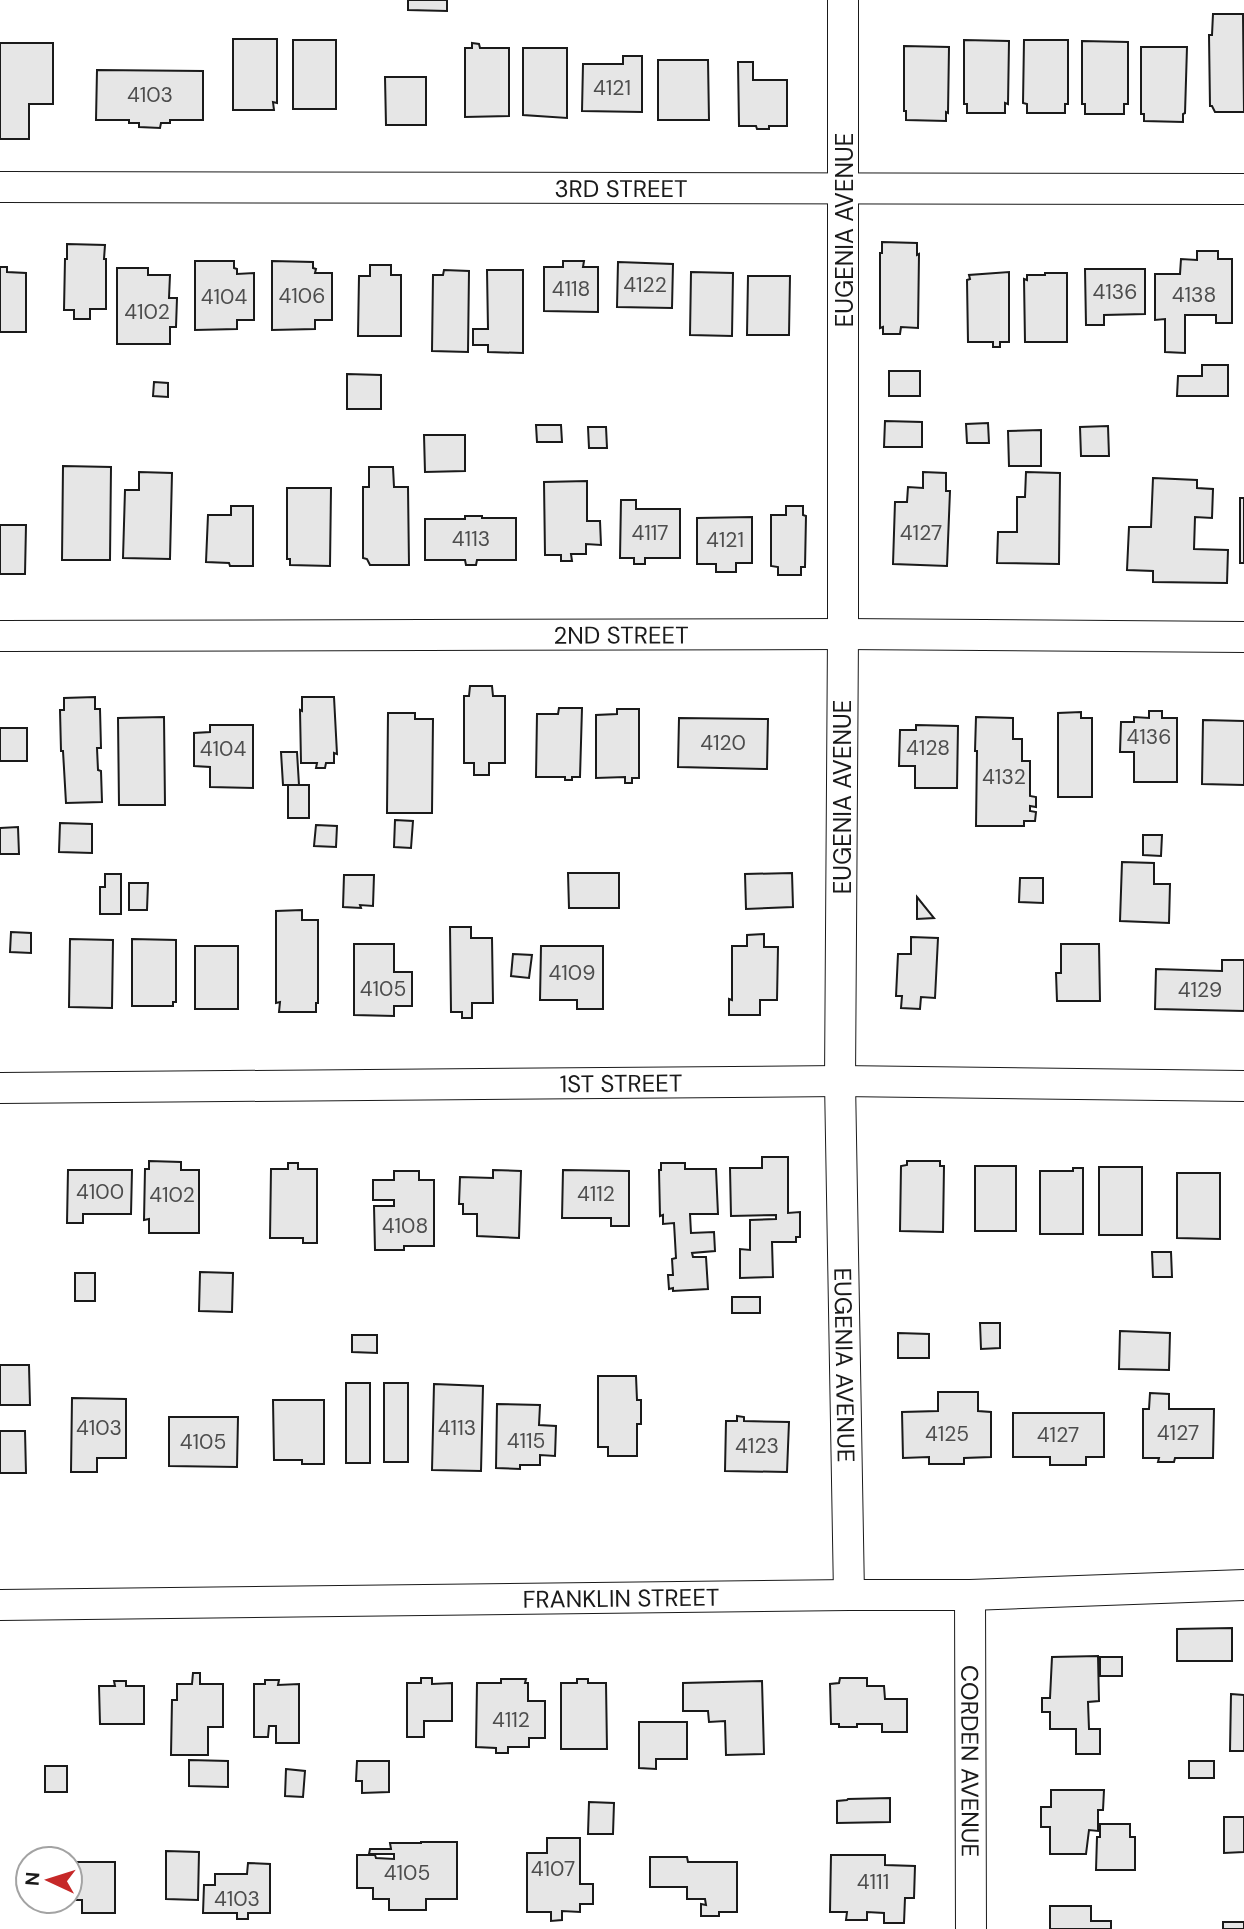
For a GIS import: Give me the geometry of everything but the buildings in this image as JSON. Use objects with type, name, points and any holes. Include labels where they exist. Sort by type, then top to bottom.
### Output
[{"type":"street","name":"EUGENIA AVENUE","points":[[843,0],[843,634],[839,1081],[849,1595]]},
{"type":"street","name":"3RD STREET","points":[[0,187],[1244,189]]},
{"type":"street","name":"2ND STREET","points":[[0,636],[843,634],[1244,637]]},
{"type":"street","name":"1ST STREET","points":[[0,1088],[839,1081],[1244,1086]]},
{"type":"street","name":"FRANKLIN STREET","points":[[0,1605],[970,1595],[1244,1585]]},
{"type":"street","name":"CORDEN AVENUE","points":[[970,1595],[971,1929]]}]
